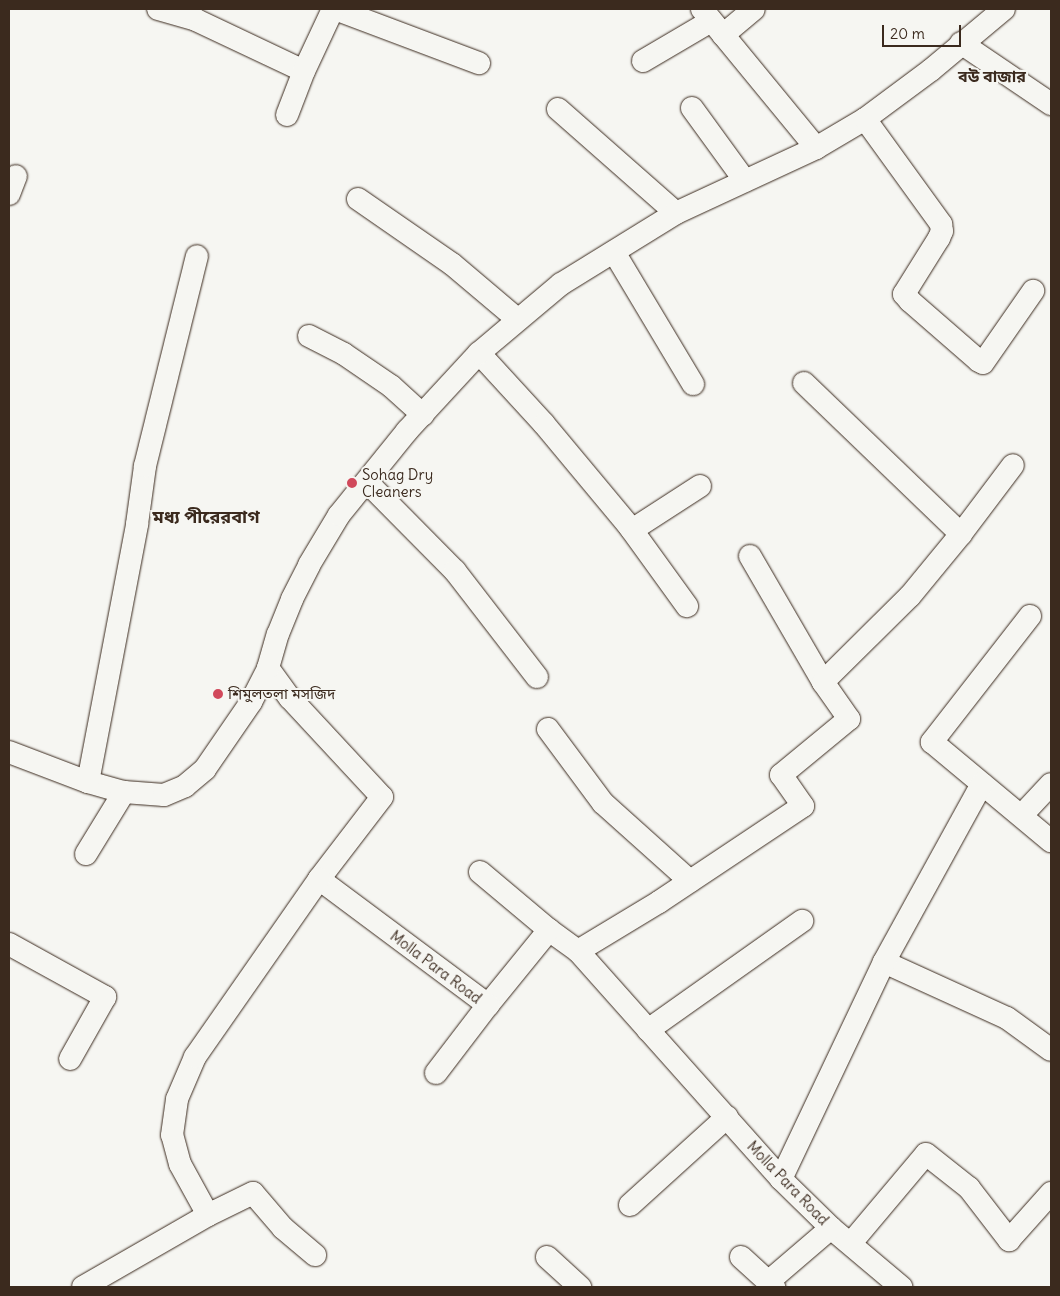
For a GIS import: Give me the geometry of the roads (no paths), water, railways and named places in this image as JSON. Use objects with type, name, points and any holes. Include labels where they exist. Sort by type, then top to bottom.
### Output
[{"type":"street","points":[[158,9],[196,20],[304,71]]},
{"type":"street","points":[[287,116],[304,71],[334,9],[479,63]]},
{"type":"street","points":[[643,61],[712,22],[754,9]]},
{"type":"street","points":[[9,752],[88,782],[124,792],[164,796],[185,786],[220,748],[251,702],[268,668],[278,634],[309,565],[339,515],[407,431],[480,353],[517,319],[560,284],[676,214],[816,148],[864,119],[931,70],[1004,9]]},
{"type":"street","points":[[712,22],[816,148]]},
{"type":"street","points":[[961,43],[1051,104]]},
{"type":"street","points":[[692,108],[745,181]]},
{"type":"street","points":[[558,109],[676,214]]},
{"type":"street","points":[[864,119],[941,224],[942,231],[939,238],[904,294],[910,301],[979,361],[984,363],[1033,291]]},
{"type":"street","points":[[358,199],[452,264],[517,319]]},
{"type":"street","points":[[614,252],[693,384]]},
{"type":"street","points":[[88,782],[136,524],[144,466],[198,256]]},
{"type":"street","points":[[309,336],[344,354],[391,386],[423,415]]},
{"type":"street","points":[[480,353],[544,424],[632,530],[687,606]]},
{"type":"street","points":[[804,383],[962,534]]},
{"type":"street","points":[[823,682],[910,596],[962,534],[1013,465]]},
{"type":"street","points":[[367,482],[455,571],[537,677]]},
{"type":"street","points":[[632,530],[700,486]]},
{"type":"street","points":[[578,951],[690,882],[803,806],[781,775],[850,719],[823,682],[750,556]]},
{"type":"street","points":[[1030,616],[932,742],[1051,841]]},
{"type":"street","points":[[208,1215],[180,1164],[172,1135],[178,1099],[195,1056],[318,878],[382,797],[290,698],[268,668]]},
{"type":"street","points":[[548,729],[603,803],[690,882]]},
{"type":"street","points":[[781,1179],[884,962],[982,784]]},
{"type":"street","points":[[1022,815],[1051,784]]},
{"type":"street","points":[[86,854],[124,792]]},
{"type":"street","points":[[480,872],[549,930]]},
{"type":"street","name":"Molla Para Road","points":[[318,878],[488,1005],[549,930],[578,951],[781,1179],[831,1228],[901,1287]]},
{"type":"street","points":[[648,1030],[802,921]]},
{"type":"street","points":[[9,944],[105,997],[70,1059]]},
{"type":"street","points":[[884,962],[1008,1018],[1051,1050]]},
{"type":"street","points":[[436,1073],[488,1005]]},
{"type":"street","points":[[630,1205],[726,1117]]},
{"type":"street","points":[[851,1243],[926,1154],[969,1188],[1009,1240],[1051,1193]]},
{"type":"street","points":[[83,1287],[208,1215],[253,1193],[283,1228],[315,1255]]},
{"type":"street","points":[[741,1257],[771,1284],[831,1228]]},
{"type":"street","points":[[547,1257],[580,1287]]},
{"type":"place","name":"Sohag Dry Cleaners","points":[[352,483]]},
{"type":"place","name":"শিমুলতলা মসজিদ","points":[[218,694]]},
{"type":"district","name":"বউ বাজার","points":[[992,76]]},
{"type":"district","name":"মধ্য পীরেরবাগ","points":[[206,517]]}]
